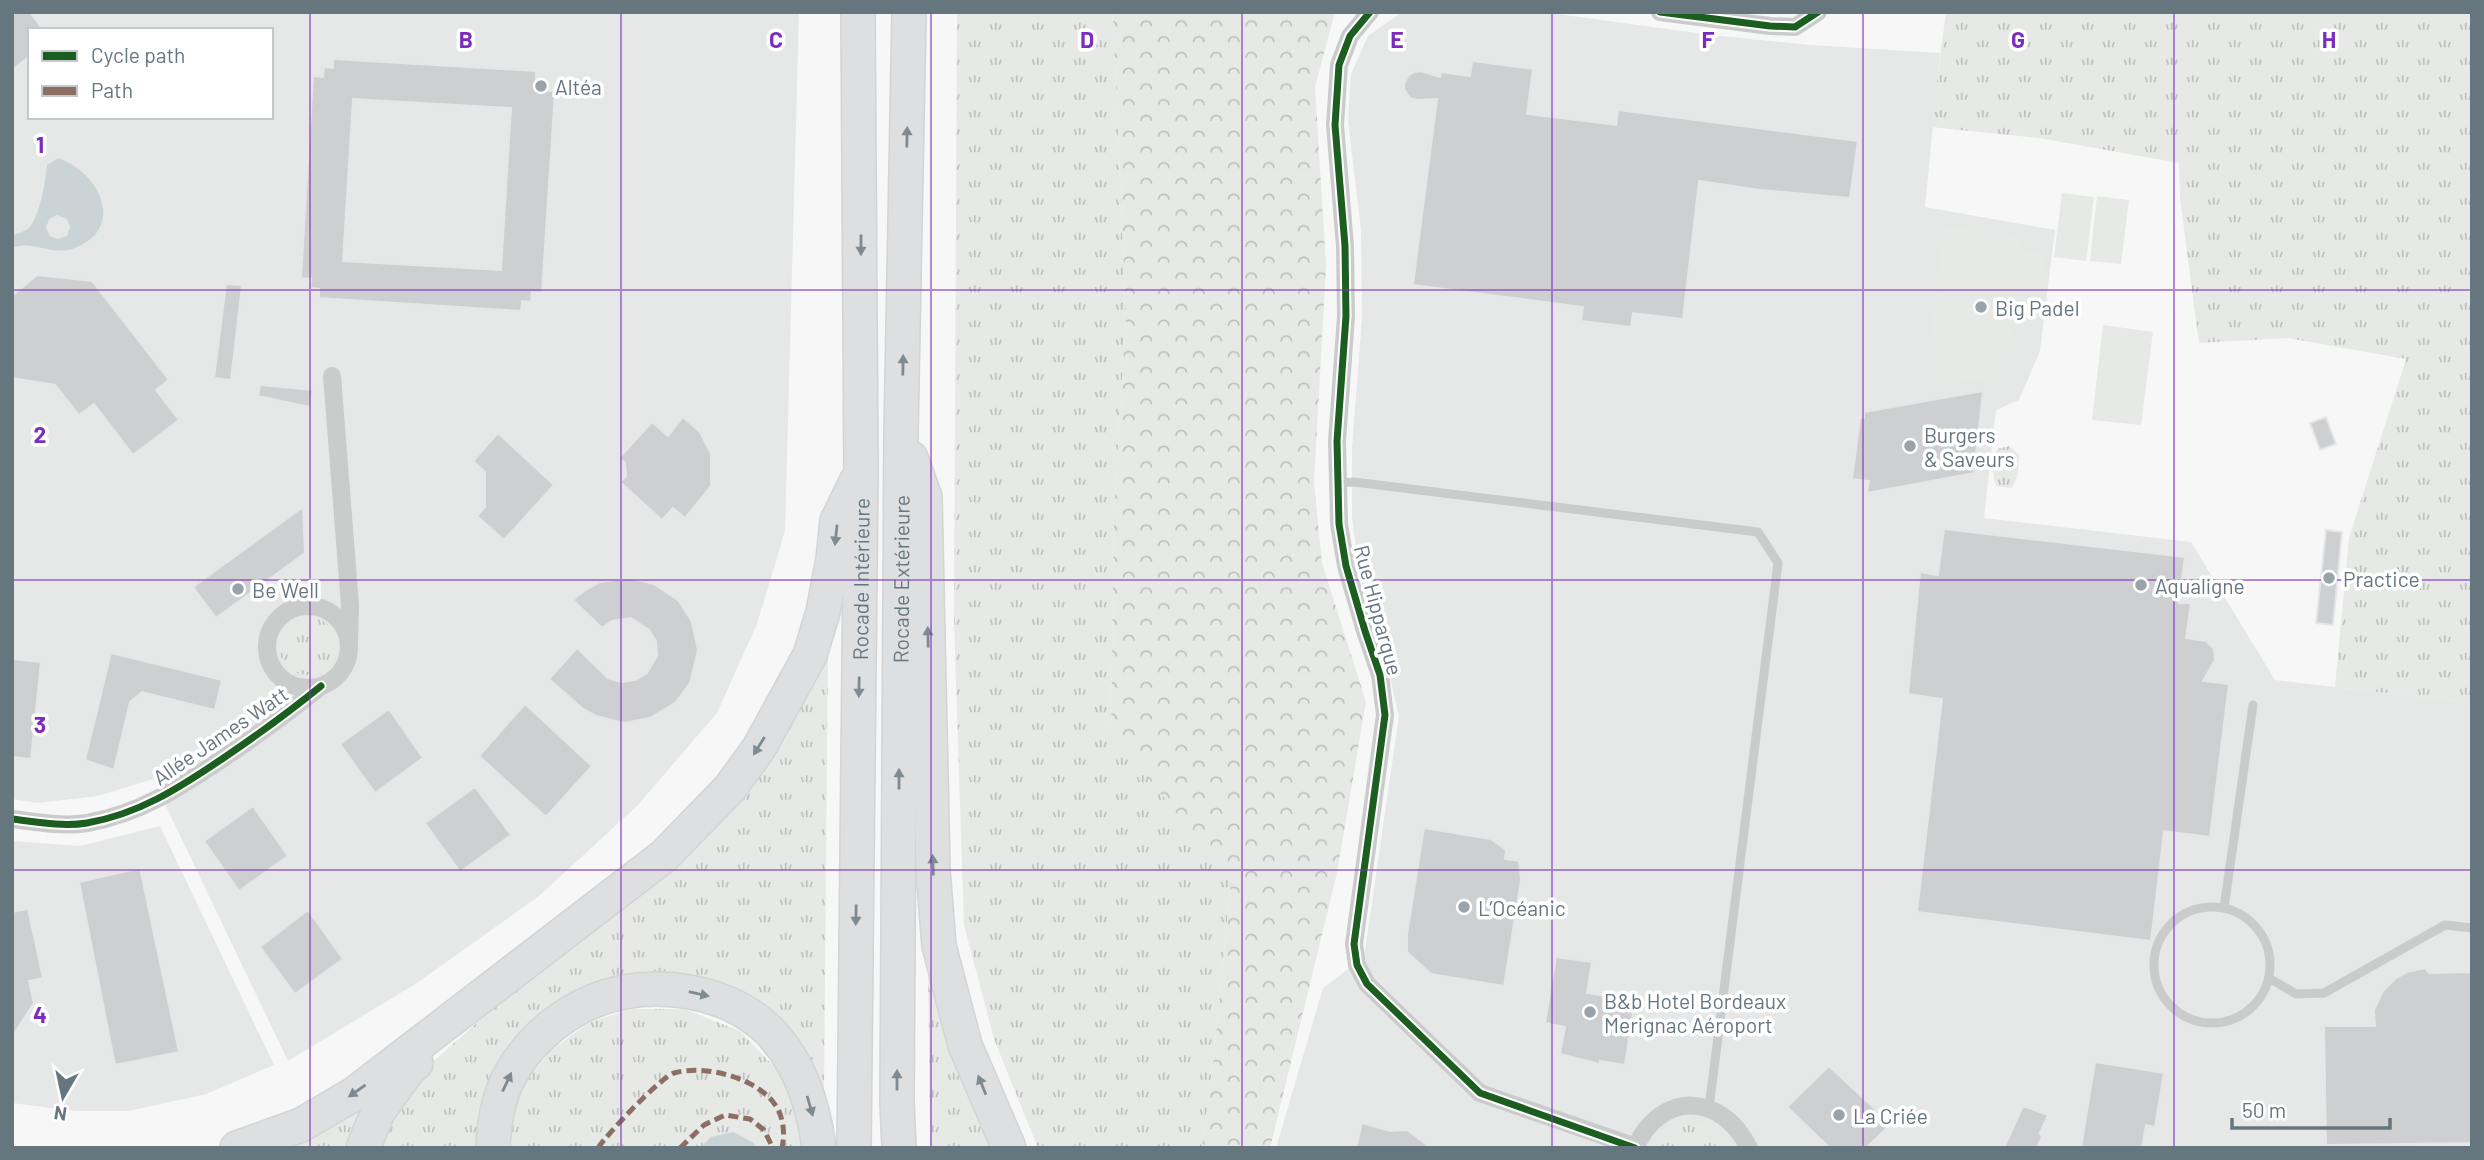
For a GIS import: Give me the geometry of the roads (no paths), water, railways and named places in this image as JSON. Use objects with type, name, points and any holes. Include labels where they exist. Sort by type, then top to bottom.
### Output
[{"type":"highway","name":"Rocade Intérieure","points":[[854,1148],[861,472],[858,12]]},
{"type":"highway","name":"Rocade Extérieure","points":[[899,1148],[897,1103],[901,433],[909,12]]},
{"type":"highway","points":[[901,433],[925,497],[933,870],[939,946],[965,1045],[1009,1148]]},
{"type":"highway","points":[[363,1148],[378,1112],[409,1069],[637,889],[664,856],[730,788],[759,748],[810,655],[824,612],[837,521],[861,472]]},
{"type":"highway","points":[[237,1148],[301,1125],[355,1094],[664,856]]},
{"type":"highway","points":[[493,1148],[494,1120],[502,1093],[514,1067],[542,1035],[557,1021],[596,1000],[628,992],[660,990],[684,991],[715,998],[747,1014],[773,1035],[796,1067],[810,1102],[819,1148]]},
{"type":"street","name":"Rue Hipparque","points":[[1370,12],[1350,36],[1339,65],[1335,125],[1345,246],[1346,316],[1336,483],[1346,566],[1384,695],[1384,732],[1354,955],[1367,984],[1480,1093],[1635,1147]]},
{"type":"street","points":[[1660,12],[1795,27],[1818,12]]},
{"type":"street","points":[[332,376],[350,605],[349,644],[348,657],[333,679],[321,686],[308,688],[294,686],[282,679],[267,657],[266,643],[277,619],[288,610],[301,606],[328,610],[346,631],[349,644]]},
{"type":"street","name":"Allée James Watt","points":[[12,819],[40,823],[86,823],[136,810],[174,791],[279,720],[321,686]]},
{"type":"street","points":[[1635,1147],[1644,1131],[1657,1118],[1673,1109],[1691,1106],[1709,1108],[1727,1117],[1741,1131],[1749,1148]]},
{"type":"lane","points":[[1336,483],[1354,482],[1758,532],[1778,563],[1709,1108]]},
{"type":"lane","points":[[2224,908],[2253,705]]},
{"type":"lane","points":[[2204,907],[2224,908],[2241,914],[2256,926],[2266,942],[2270,960],[2269,978],[2261,996],[2248,1010],[2231,1020],[2212,1023],[2193,1019],[2176,1010],[2163,996],[2155,978],[2154,959],[2160,940],[2170,924],[2186,913],[2204,907]]},
{"type":"lane","points":[[2269,978],[2296,994],[2324,993],[2445,925],[2472,929]]},
{"type":"place","name":"Altéa","points":[[541,86]]},
{"type":"place","name":"Big Padel","points":[[1981,307]]},
{"type":"place","name":"Burgers & Saveurs","points":[[1910,446]]},
{"type":"place","name":"Practice","points":[[2329,578]]},
{"type":"place","name":"Aqualigne","points":[[2141,585]]},
{"type":"place","name":"Be Well","points":[[238,589]]},
{"type":"place","name":"L’Océanic","points":[[1464,907]]},
{"type":"place","name":"B&b Hotel Bordeaux Merignac Aéroport","points":[[1590,1012]]},
{"type":"place","name":"La Criée","points":[[1839,1115]]}]
